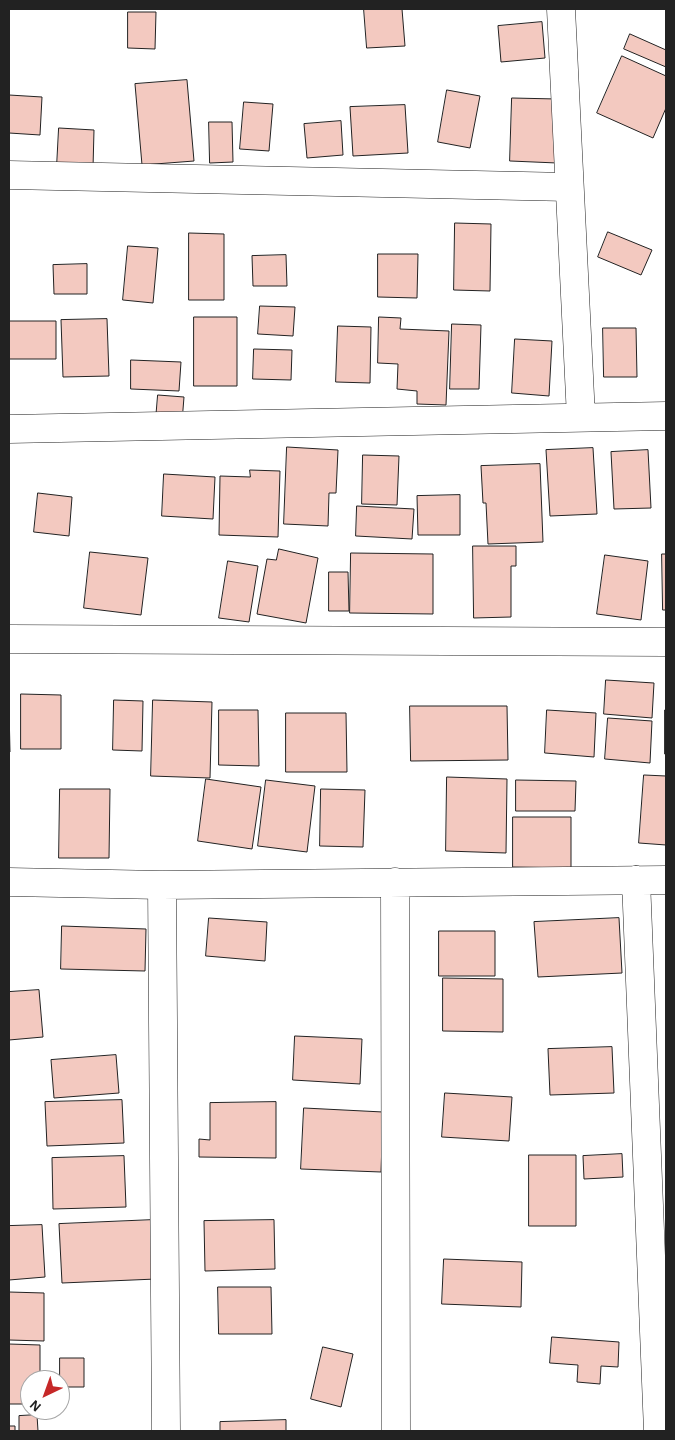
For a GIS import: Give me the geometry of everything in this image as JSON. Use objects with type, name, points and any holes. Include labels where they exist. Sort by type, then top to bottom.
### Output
[{"type":"street","points":[[561,9],[581,417]]},
{"type":"street","points":[[9,175],[569,187]]},
{"type":"street","points":[[9,429],[666,416]]},
{"type":"street","points":[[9,639],[666,642]]},
{"type":"street","points":[[636,880],[656,1141],[658,1431]]},
{"type":"street","points":[[9,882],[162,885],[666,880]]},
{"type":"street","points":[[395,882],[396,1431]]},
{"type":"street","points":[[162,885],[166,1431]]},
{"type":"building","points":[[364,9],[402,9],[405,46],[367,48]]},
{"type":"building","points":[[128,12],[156,12],[155,49],[128,48]]},
{"type":"building","points":[[542,22],[545,58],[501,62],[498,26]]},
{"type":"building","points":[[630,34],[666,50],[666,67],[624,49]]},
{"type":"building","points":[[622,56],[666,76],[666,108],[653,138],[597,113]]},
{"type":"building","points":[[187,80],[194,161],[142,165],[135,84]]},
{"type":"building","points":[[447,90],[480,96],[470,148],[438,142]]},
{"type":"building","points":[[9,95],[42,97],[40,135],[9,133]]},
{"type":"building","points":[[512,98],[557,99],[557,163],[510,161]]},
{"type":"building","points":[[244,102],[273,104],[269,151],[240,149]]},
{"type":"building","points":[[405,105],[408,153],[353,156],[350,107]]},
{"type":"building","points":[[341,121],[343,155],[307,158],[304,124]]},
{"type":"building","points":[[209,122],[232,122],[233,162],[210,163]]},
{"type":"building","points":[[59,128],[94,130],[93,168],[57,166]]},
{"type":"building","points":[[455,223],[491,224],[490,291],[454,290]]},
{"type":"building","points":[[608,232],[652,250],[641,275],[598,257]]},
{"type":"building","points":[[189,233],[224,234],[224,300],[189,300]]},
{"type":"building","points":[[128,246],[158,248],[153,303],[123,300]]},
{"type":"building","points":[[378,254],[418,254],[417,298],[378,297]]},
{"type":"building","points":[[286,255],[287,286],[253,286],[252,256]]},
{"type":"building","points":[[87,264],[87,294],[54,294],[53,265]]},
{"type":"building","points":[[260,306],[295,307],[293,336],[258,334]]},
{"type":"building","points":[[194,317],[237,317],[237,386],[194,386]]},
{"type":"building","points":[[379,317],[401,318],[400,329],[449,331],[446,405],[417,404],[417,391],[397,389],[398,364],[378,363]]},
{"type":"building","points":[[107,319],[109,376],[63,377],[61,320]]},
{"type":"building","points":[[9,321],[56,321],[56,359],[9,359]]},
{"type":"building","points":[[452,324],[481,325],[479,389],[450,389]]},
{"type":"building","points":[[338,326],[371,327],[370,383],[336,382]]},
{"type":"building","points":[[603,328],[636,328],[637,377],[604,377]]},
{"type":"building","points":[[515,339],[552,341],[549,396],[512,393]]},
{"type":"building","points":[[254,349],[292,350],[291,380],[253,379]]},
{"type":"building","points":[[131,360],[181,362],[179,391],[131,389]]},
{"type":"building","points":[[158,395],[184,397],[182,422],[156,419]]},
{"type":"building","points":[[287,447],[338,450],[336,493],[329,493],[328,526],[284,524]]},
{"type":"building","points":[[593,448],[597,514],[550,516],[546,450]]},
{"type":"building","points":[[648,450],[651,508],[614,509],[611,452]]},
{"type":"building","points":[[363,455],[399,456],[397,505],[362,504]]},
{"type":"building","points":[[540,464],[543,542],[488,544],[486,503],[483,503],[481,466]]},
{"type":"building","points":[[250,470],[280,471],[278,537],[219,535],[220,476],[250,477]]},
{"type":"building","points":[[164,474],[215,477],[213,519],[162,516]]},
{"type":"building","points":[[38,493],[72,497],[69,536],[34,532]]},
{"type":"building","points":[[460,495],[460,535],[418,535],[417,496]]},
{"type":"building","points":[[357,506],[414,509],[412,539],[356,536]]},
{"type":"building","points":[[473,546],[516,546],[516,566],[511,566],[511,617],[474,618]]},
{"type":"building","points":[[279,549],[318,558],[306,623],[257,614],[267,559],[276,560]]},
{"type":"building","points":[[90,552],[148,558],[141,615],[84,608]]},
{"type":"building","points":[[351,553],[433,554],[433,614],[350,613]]},
{"type":"building","points":[[662,554],[666,554],[666,610],[663,610]]},
{"type":"building","points":[[605,555],[648,561],[641,620],[597,614]]},
{"type":"building","points":[[228,561],[258,566],[249,622],[219,618]]},
{"type":"building","points":[[329,572],[348,572],[349,611],[329,611]]},
{"type":"building","points":[[606,680],[654,683],[652,718],[604,714]]},
{"type":"building","points":[[21,694],[61,695],[61,749],[21,749]]},
{"type":"building","points":[[114,700],[143,701],[142,751],[113,750]]},
{"type":"building","points":[[153,700],[212,702],[210,778],[151,776]]},
{"type":"building","points":[[410,706],[507,706],[508,760],[411,761]]},
{"type":"building","points":[[9,708],[10,752],[9,752]]},
{"type":"building","points":[[219,710],[258,710],[259,766],[219,765]]},
{"type":"building","points":[[547,710],[596,713],[594,757],[545,753]]},
{"type":"building","points":[[666,710],[666,754],[665,754]]},
{"type":"building","points":[[286,713],[346,713],[347,772],[286,772]]},
{"type":"building","points":[[608,718],[652,721],[650,763],[605,759]]},
{"type":"building","points":[[644,775],[666,776],[666,845],[639,843]]},
{"type":"building","points":[[447,777],[507,779],[506,853],[446,851]]},
{"type":"building","points":[[206,779],[261,787],[252,849],[198,841]]},
{"type":"building","points":[[266,780],[315,786],[307,852],[258,846]]},
{"type":"building","points":[[516,780],[576,781],[575,811],[516,811]]},
{"type":"building","points":[[60,789],[110,789],[109,858],[59,858]]},
{"type":"building","points":[[321,789],[365,790],[363,847],[320,846]]},
{"type":"building","points":[[513,817],[571,817],[571,868],[513,867]]},
{"type":"building","points":[[209,918],[267,922],[265,961],[206,956]]},
{"type":"building","points":[[619,918],[622,973],[538,977],[534,922]]},
{"type":"building","points":[[62,926],[146,929],[145,971],[61,969]]},
{"type":"building","points":[[439,931],[495,931],[495,976],[439,976]]},
{"type":"building","points":[[443,978],[503,979],[503,1032],[443,1031]]},
{"type":"building","points":[[39,990],[43,1037],[9,1040],[9,992]]},
{"type":"building","points":[[295,1036],[362,1039],[360,1084],[293,1080]]},
{"type":"building","points":[[612,1047],[614,1093],[550,1095],[548,1049]]},
{"type":"building","points":[[116,1055],[119,1093],[54,1098],[51,1060]]},
{"type":"building","points":[[445,1093],[512,1097],[509,1141],[442,1137]]},
{"type":"building","points":[[122,1100],[124,1143],[47,1146],[45,1102]]},
{"type":"building","points":[[276,1102],[276,1158],[199,1157],[199,1139],[210,1140],[210,1103]]},
{"type":"building","points":[[304,1108],[383,1112],[381,1172],[301,1169]]},
{"type":"building","points":[[622,1154],[623,1177],[584,1179],[583,1156]]},
{"type":"building","points":[[529,1155],[576,1155],[576,1226],[529,1226]]},
{"type":"building","points":[[124,1156],[126,1207],[53,1209],[52,1158]]},
{"type":"building","points":[[153,1220],[156,1279],[62,1283],[59,1224]]},
{"type":"building","points":[[274,1220],[275,1269],[205,1271],[204,1221]]},
{"type":"building","points":[[42,1225],[45,1277],[9,1280],[9,1226]]},
{"type":"building","points":[[444,1259],[522,1262],[521,1307],[442,1304]]},
{"type":"building","points":[[218,1287],[271,1287],[272,1334],[219,1334]]},
{"type":"building","points":[[9,1292],[44,1293],[44,1341],[9,1340]]},
{"type":"building","points":[[552,1337],[619,1342],[618,1367],[601,1366],[600,1384],[577,1382],[578,1365],[550,1363]]},
{"type":"building","points":[[9,1344],[40,1345],[40,1370],[20,1370],[20,1404],[9,1404]]},
{"type":"building","points":[[323,1347],[353,1354],[341,1407],[311,1399]]},
{"type":"building","points":[[60,1358],[84,1358],[84,1387],[70,1387],[70,1370],[60,1370]]},
{"type":"building","points":[[19,1416],[20,1420],[37,1420],[38,1431],[19,1431]]},
{"type":"building","points":[[286,1420],[286,1431],[220,1431],[220,1422]]},
{"type":"building","points":[[9,1426],[15,1426],[15,1431],[9,1431]]}]
